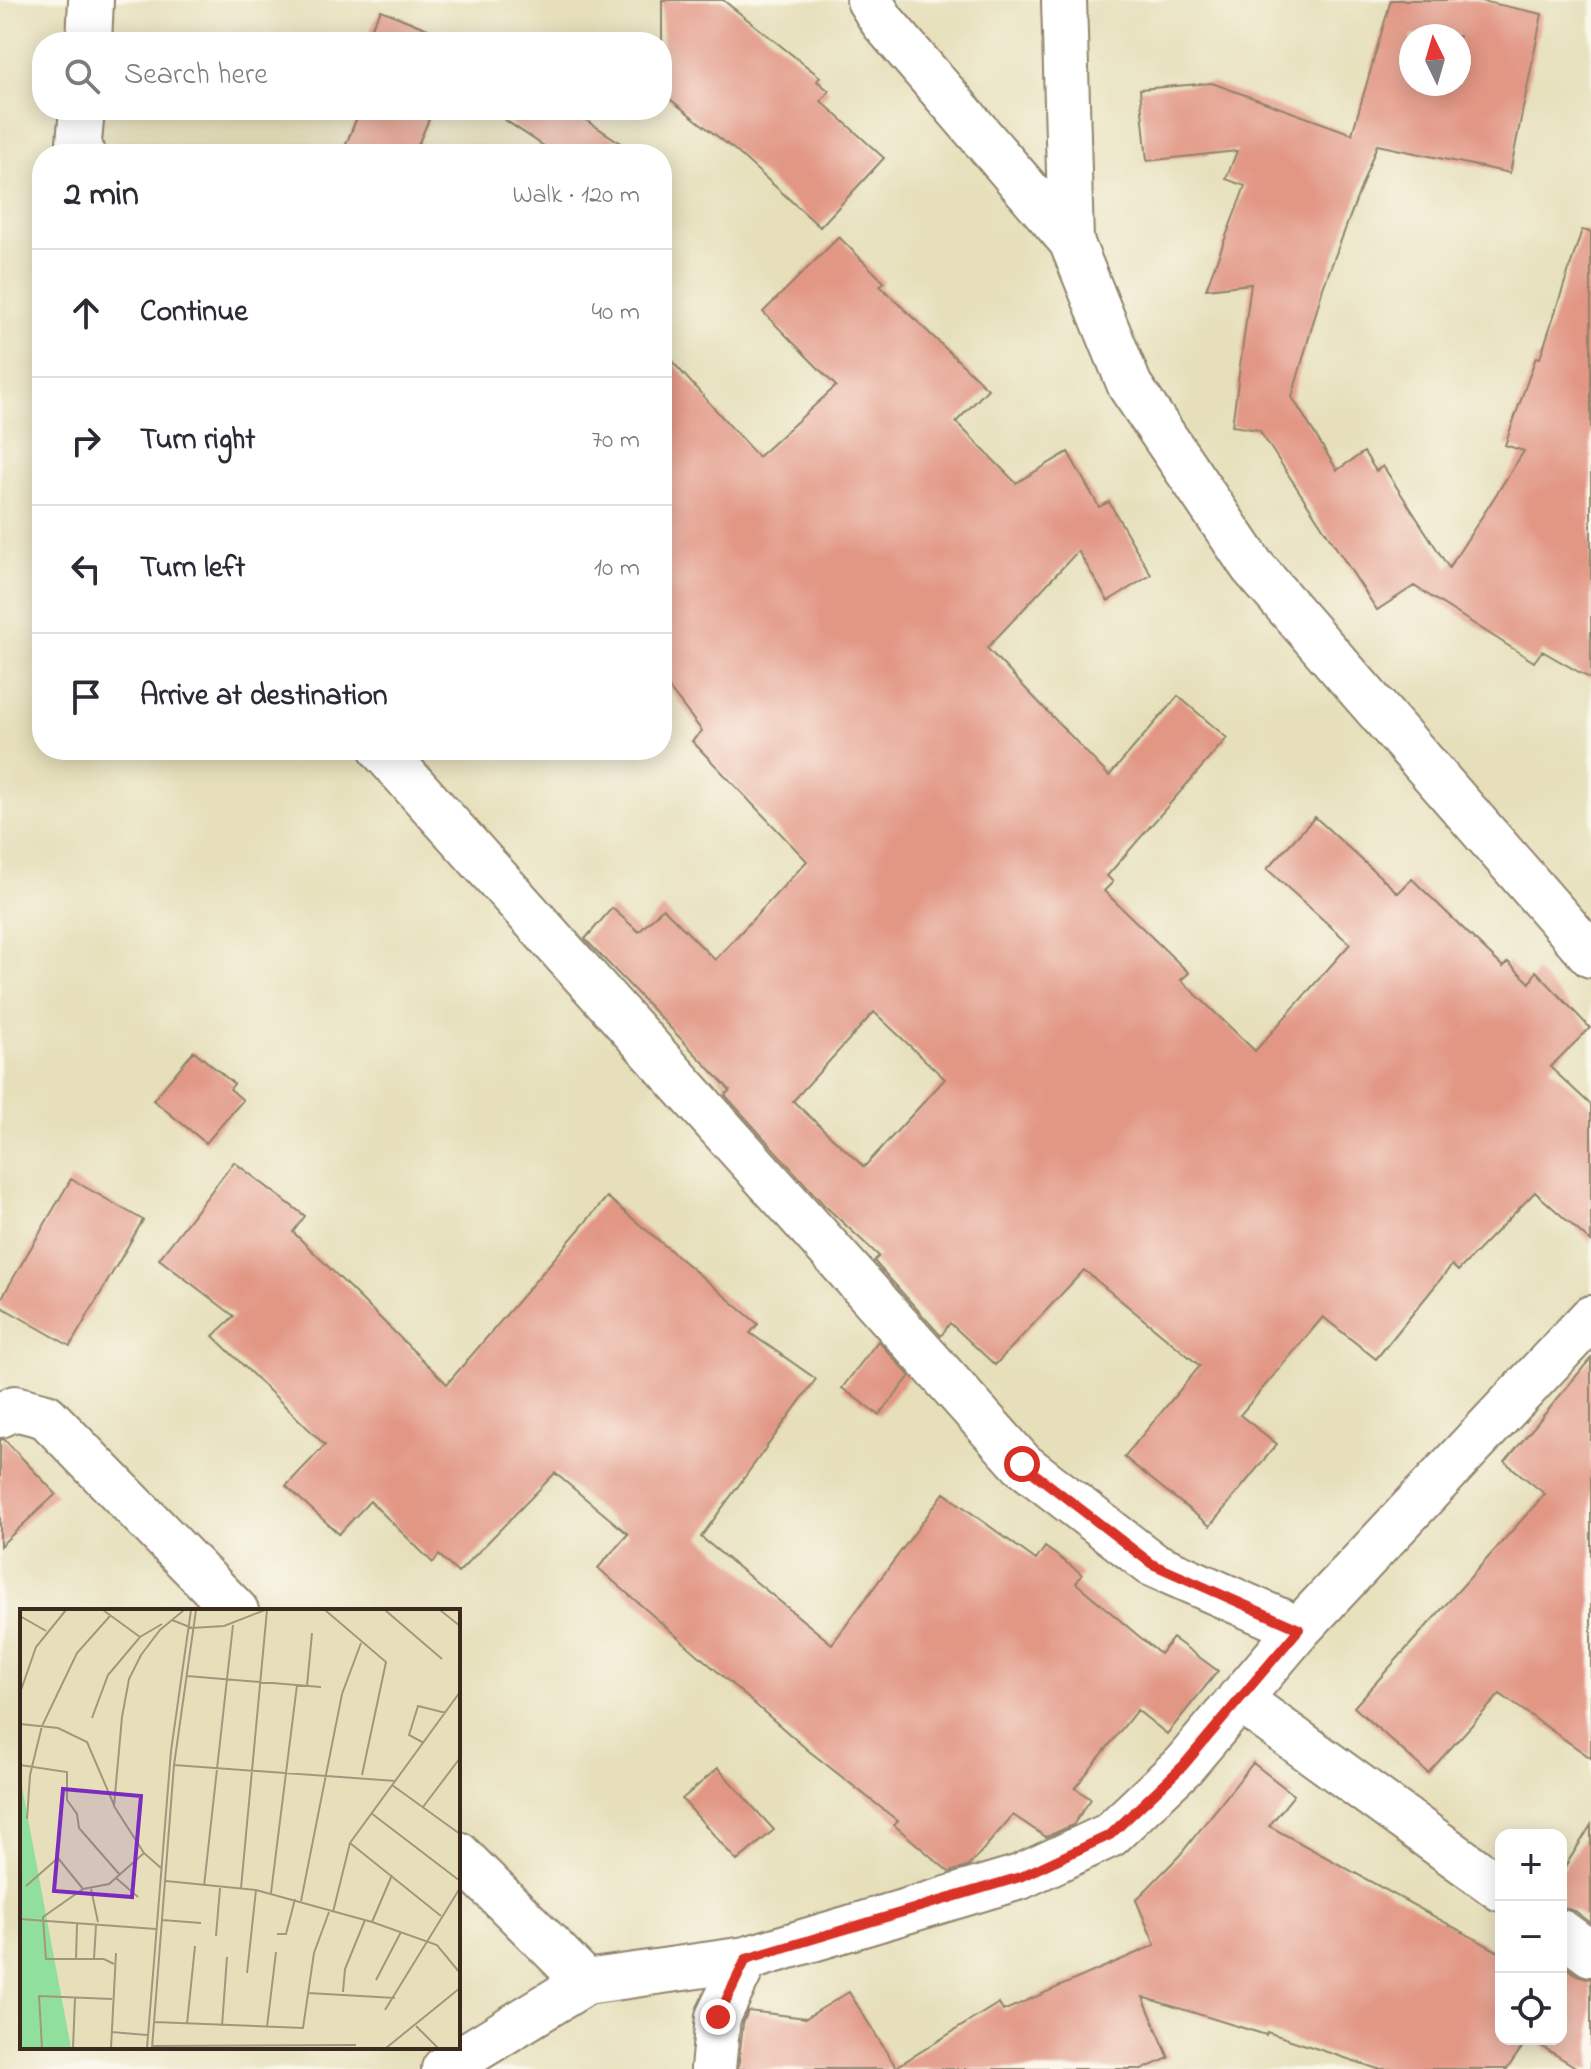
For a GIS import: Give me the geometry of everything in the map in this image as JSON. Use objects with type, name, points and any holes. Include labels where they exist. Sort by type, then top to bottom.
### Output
[{"type":"street","points":[[89,32],[91,0]]},
{"type":"street","points":[[869,0],[883,22],[1071,241],[1130,386],[1252,566],[1591,955]]},
{"type":"street","points":[[1064,0],[1071,241]]},
{"type":"street","points":[[80,144],[81,120]]},
{"type":"street","points":[[391,760],[1022,1464],[1152,1564],[1299,1629]]},
{"type":"street","points":[[444,2069],[586,1982],[746,1959],[1020,1877],[1110,1835],[1183,1766],[1299,1629],[1591,1318]]},
{"type":"street","points":[[0,1415],[15,1408],[46,1416],[234,1609]]},
{"type":"street","points":[[1239,1699],[1495,1885]]},
{"type":"street","points":[[460,1856],[586,1982]]},
{"type":"street","points":[[1567,1936],[1591,1954]]},
{"type":"street","points":[[713,2069],[718,2017],[746,1959]]},
{"type":"building","points":[[662,0],[723,0],[820,77],[817,81],[829,91],[821,101],[884,158],[820,227],[736,151],[672,101],[672,32],[662,32]]},
{"type":"building","points":[[1391,0],[1477,0],[1542,14],[1510,173],[1377,145],[1323,288],[1292,397],[1337,470],[1364,452],[1376,471],[1383,466],[1449,568],[1524,451],[1505,445],[1536,357],[1540,358],[1582,230],[1591,232],[1591,679],[1542,651],[1534,662],[1414,586],[1377,610],[1259,430],[1232,426],[1251,284],[1206,289],[1245,186],[1226,179],[1237,151],[1147,161],[1140,89],[1212,83],[1352,134]]},
{"type":"building","points":[[381,10],[435,32],[373,32],[370,30]]},
{"type":"building","points":[[356,120],[429,120],[418,144],[346,144]]},
{"type":"building","points":[[505,120],[586,120],[622,144],[541,144]]},
{"type":"building","points":[[839,237],[884,282],[880,286],[988,389],[956,422],[1016,483],[1068,452],[1099,507],[1109,502],[1151,575],[1108,601],[1078,551],[987,648],[1109,776],[1178,696],[1227,738],[1107,876],[1113,882],[1104,891],[1189,973],[1181,980],[1255,1051],[1350,944],[1267,869],[1315,817],[1398,893],[1412,879],[1503,967],[1508,962],[1530,983],[1536,971],[1590,1028],[1550,1067],[1591,1105],[1591,1242],[1535,1192],[1458,1271],[1452,1265],[1376,1359],[1323,1317],[1240,1415],[1277,1444],[1210,1526],[1124,1457],[1200,1366],[1084,1270],[995,1365],[950,1323],[941,1336],[874,1261],[879,1256],[824,1205],[725,1095],[730,1090],[585,939],[612,908],[639,932],[663,908],[715,960],[807,861],[692,741],[702,731],[672,692],[672,361],[758,457],[836,386],[763,312]],"holes":[[[874,1012],[945,1079],[864,1167],[793,1101]]]},
{"type":"building","points":[[194,1051],[234,1084],[230,1089],[243,1100],[206,1143],[153,1100]]},
{"type":"building","points":[[234,1162],[305,1216],[293,1232],[447,1384],[607,1197],[758,1324],[750,1333],[816,1379],[701,1537],[832,1644],[944,1493],[1036,1560],[1045,1547],[1082,1574],[1076,1583],[1160,1654],[1173,1638],[1218,1671],[1167,1734],[1137,1710],[1075,1788],[1091,1799],[1073,1825],[1046,1837],[1013,1815],[968,1867],[949,1872],[894,1825],[898,1821],[809,1751],[598,1568],[628,1534],[555,1473],[458,1573],[439,1555],[433,1563],[370,1501],[339,1534],[286,1486],[325,1445],[213,1336],[234,1316],[159,1259]]},
{"type":"building","points":[[71,1179],[143,1220],[70,1346],[0,1306],[0,1301]]},
{"type":"building","points":[[878,1341],[910,1376],[879,1415],[842,1388]]},
{"type":"building","points":[[1591,1358],[1591,1758],[1500,1694],[1428,1773],[1354,1707],[1545,1494],[1505,1462]]},
{"type":"building","points":[[4,1439],[56,1494],[0,1546],[0,1440]]},
{"type":"building","points":[[1253,1763],[1294,1795],[1269,1826],[1495,1950],[1495,2045],[1524,2045],[1507,2069],[1378,2069],[1267,2032],[1266,2035],[1143,1997],[1169,2058],[1143,2069],[738,2069],[743,2023],[748,2011],[806,2018],[849,1992],[896,2067],[999,2003],[1003,2011],[1155,1945],[1136,1900],[1179,1856]]},
{"type":"building","points":[[718,1768],[774,1830],[737,1861],[682,1799]]},
{"type":"building","points":[[1591,1825],[1591,1923],[1567,1909],[1567,1863]]},
{"type":"building","points":[[1567,1968],[1577,1975],[1591,1979],[1591,2069],[1579,2069],[1540,2045],[1567,2045]]},
{"type":"route","points":[[718,2017],[746,1959],[1020,1877],[1110,1835],[1183,1766],[1299,1629],[1152,1564],[1022,1464]]}]
